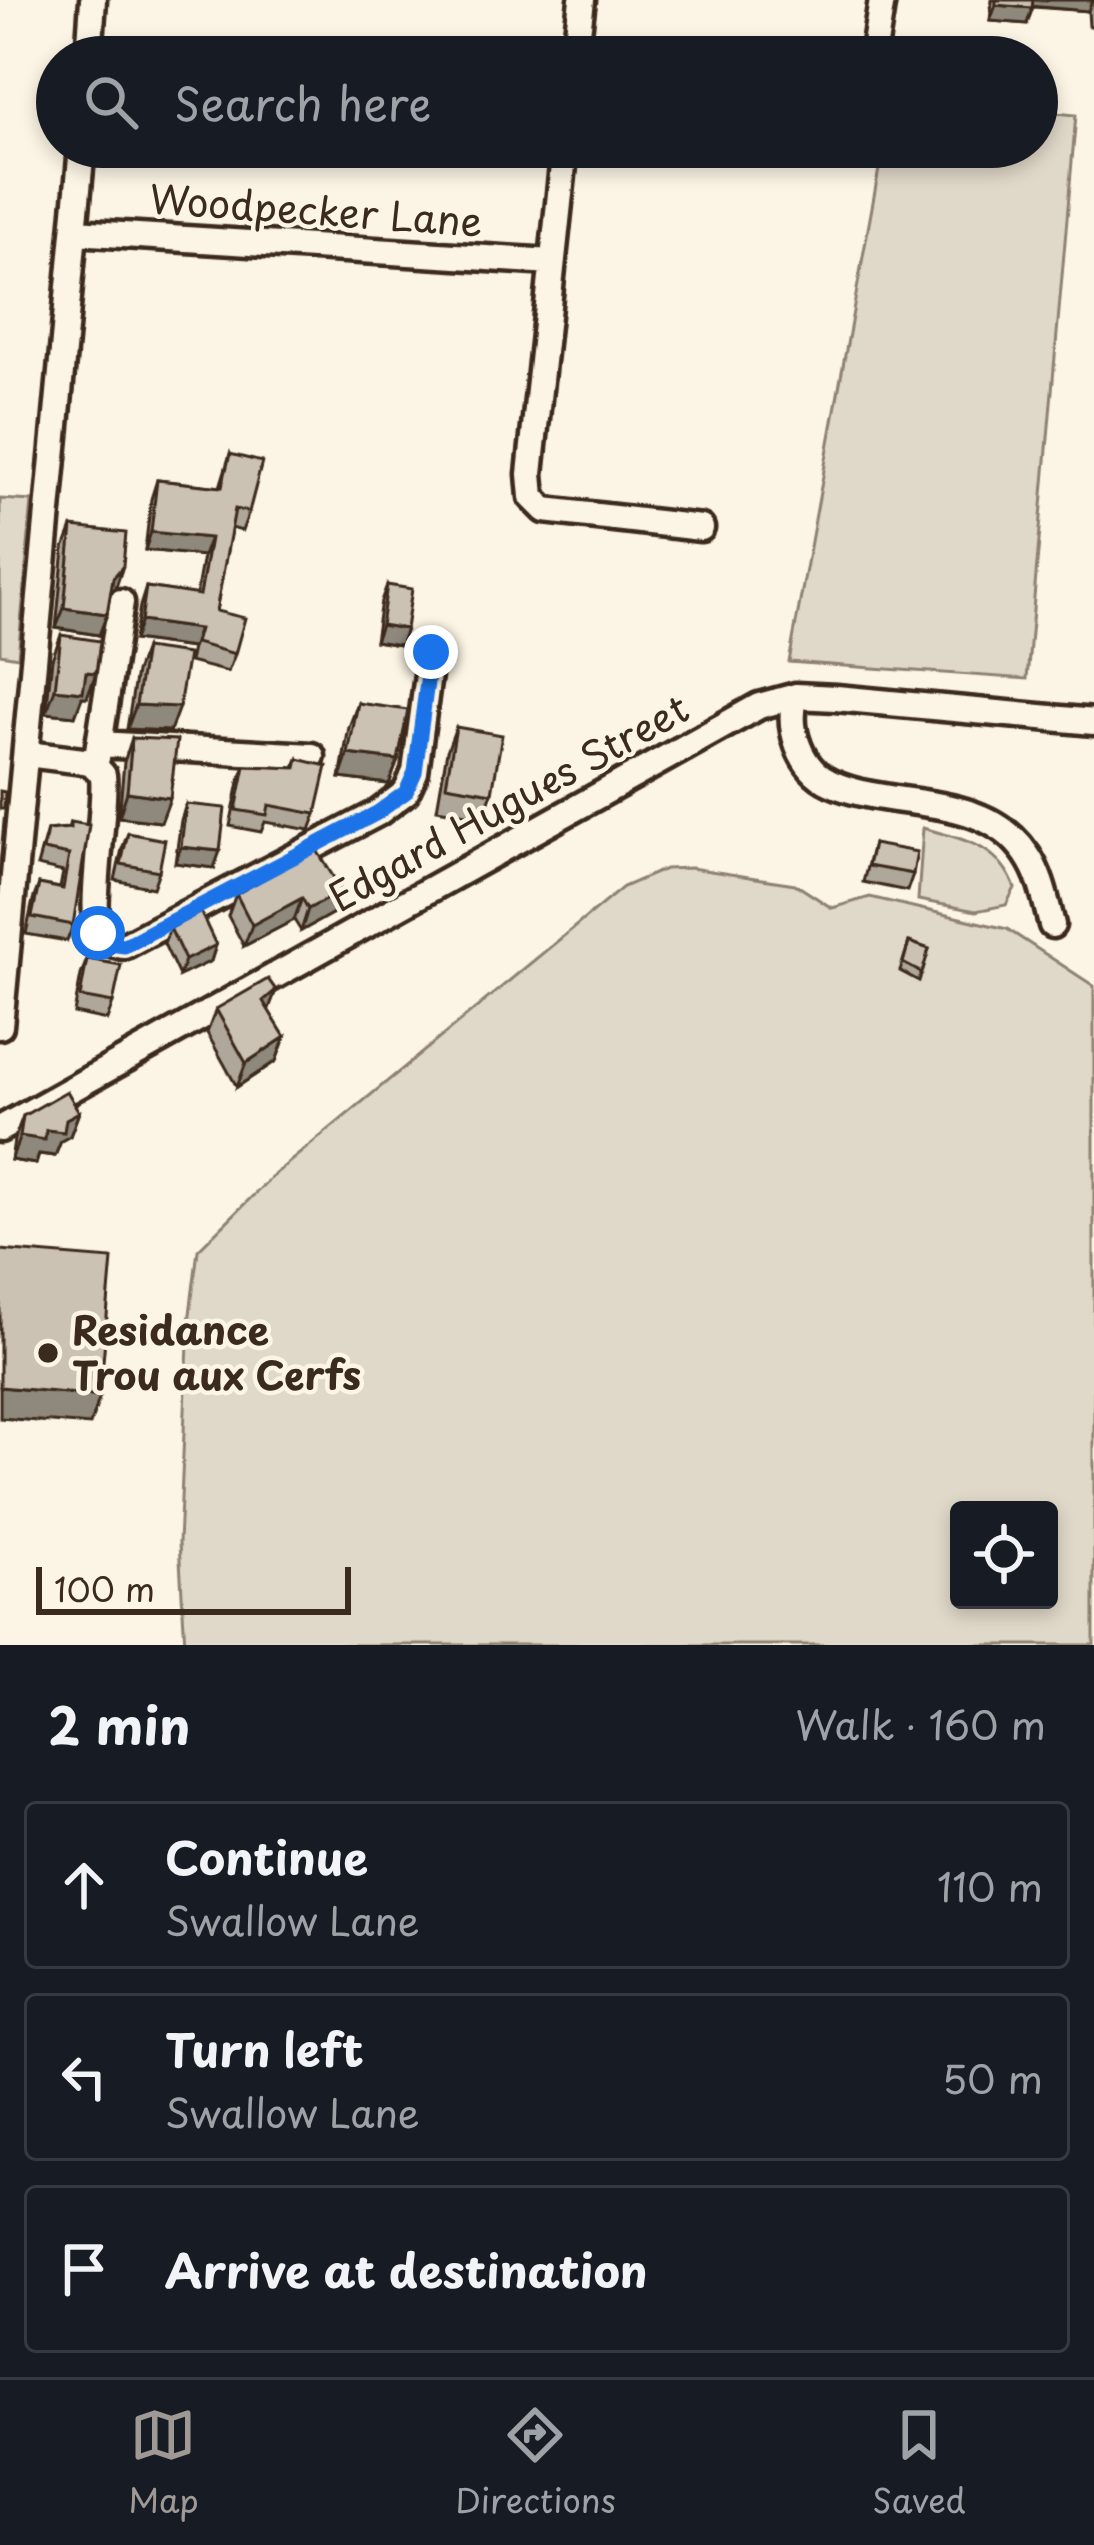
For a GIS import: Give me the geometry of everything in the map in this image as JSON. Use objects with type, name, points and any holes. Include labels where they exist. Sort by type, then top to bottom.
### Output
[{"type":"street","points":[[91,36],[94,0]]},
{"type":"street","points":[[578,36],[582,0]]},
{"type":"street","points":[[877,36],[883,0]]},
{"type":"street","points":[[0,1026],[12,780],[26,754],[80,168]]},
{"type":"street","points":[[563,168],[530,474],[532,497],[545,510],[700,528]]},
{"type":"street","name":"Woodpecker Lane","points":[[75,232],[552,262]]},
{"type":"street","points":[[121,602],[99,762],[105,828],[93,916],[98,933],[110,944],[124,946],[377,813],[406,792],[415,772],[431,652]]},
{"type":"street","points":[[796,696],[791,712],[794,736],[808,766],[830,783],[969,812],[1000,830],[1027,853],[1052,925]]},
{"type":"street","name":"Edgard Hugues Street","points":[[0,1129],[726,722],[796,696],[1094,722]]},
{"type":"street","points":[[26,754],[99,762],[312,755]]},
{"type":"shaded area","points":[[1058,113],[1076,115],[1027,679],[789,662],[879,168],[1058,168]]},
{"type":"shaded area","points":[[0,499],[32,501],[18,657],[0,654]]},
{"type":"shaded area","points":[[923,828],[978,846],[1000,862],[1015,888],[1006,905],[976,911],[918,900]]},
{"type":"shaded area","points":[[691,868],[795,884],[832,908],[870,897],[1007,929],[1094,986],[1094,1645],[185,1645],[179,1543],[189,1322],[198,1250],[276,1173],[623,887],[665,869]]},
{"type":"building","points":[[996,0],[1033,0],[1032,8],[996,5]]},
{"type":"building","points":[[230,454],[262,462],[249,512],[235,509],[216,611],[245,618],[235,654],[195,643],[199,629],[141,621],[146,587],[200,595],[210,538],[151,532],[157,480],[222,487]]},
{"type":"building","points":[[72,527],[126,533],[123,566],[113,578],[107,614],[64,608]]},
{"type":"building","points":[[387,585],[412,589],[406,629],[381,625]]},
{"type":"building","points":[[61,635],[100,641],[96,673],[86,672],[83,692],[55,689]]},
{"type":"building","points":[[145,648],[188,654],[179,707],[136,705]]},
{"type":"building","points":[[358,703],[408,710],[398,760],[348,754]]},
{"type":"building","points":[[456,727],[502,735],[492,793],[446,785]]},
{"type":"building","points":[[132,738],[177,740],[170,798],[127,792]]},
{"type":"building","points":[[298,759],[327,766],[316,814],[269,805],[267,815],[236,810],[245,766],[296,768]]},
{"type":"building","points":[[186,804],[225,808],[220,851],[181,847]]},
{"type":"building","points":[[70,822],[89,825],[73,925],[32,917],[39,884],[63,889],[69,855],[43,850],[47,830],[70,828]]},
{"type":"building","points":[[128,833],[165,840],[159,871],[121,864]]},
{"type":"building","points":[[873,844],[917,852],[913,874],[868,866]]},
{"type":"building","points":[[315,847],[342,891],[308,909],[302,898],[252,925],[236,894]]},
{"type":"building","points":[[200,911],[216,945],[185,960],[170,928]]},
{"type":"building","points":[[909,942],[929,949],[922,973],[903,963]]},
{"type":"building","points":[[87,959],[121,965],[113,1003],[80,997]]},
{"type":"building","points":[[268,979],[276,990],[263,1001],[285,1037],[246,1063],[216,1009]]},
{"type":"building","points":[[67,1091],[79,1112],[66,1119],[64,1132],[46,1130],[45,1140],[20,1136],[23,1116]]},
{"type":"building","name":"Residance Trou aux Cerfs","points":[[0,1250],[112,1259],[100,1396],[0,1387]]},
{"type":"place","name":"Residance Trou aux Cerfs","points":[[48,1353]]},
{"type":"route","points":[[98,933],[110,944],[124,946],[377,813],[406,792],[415,772],[431,652]]}]
